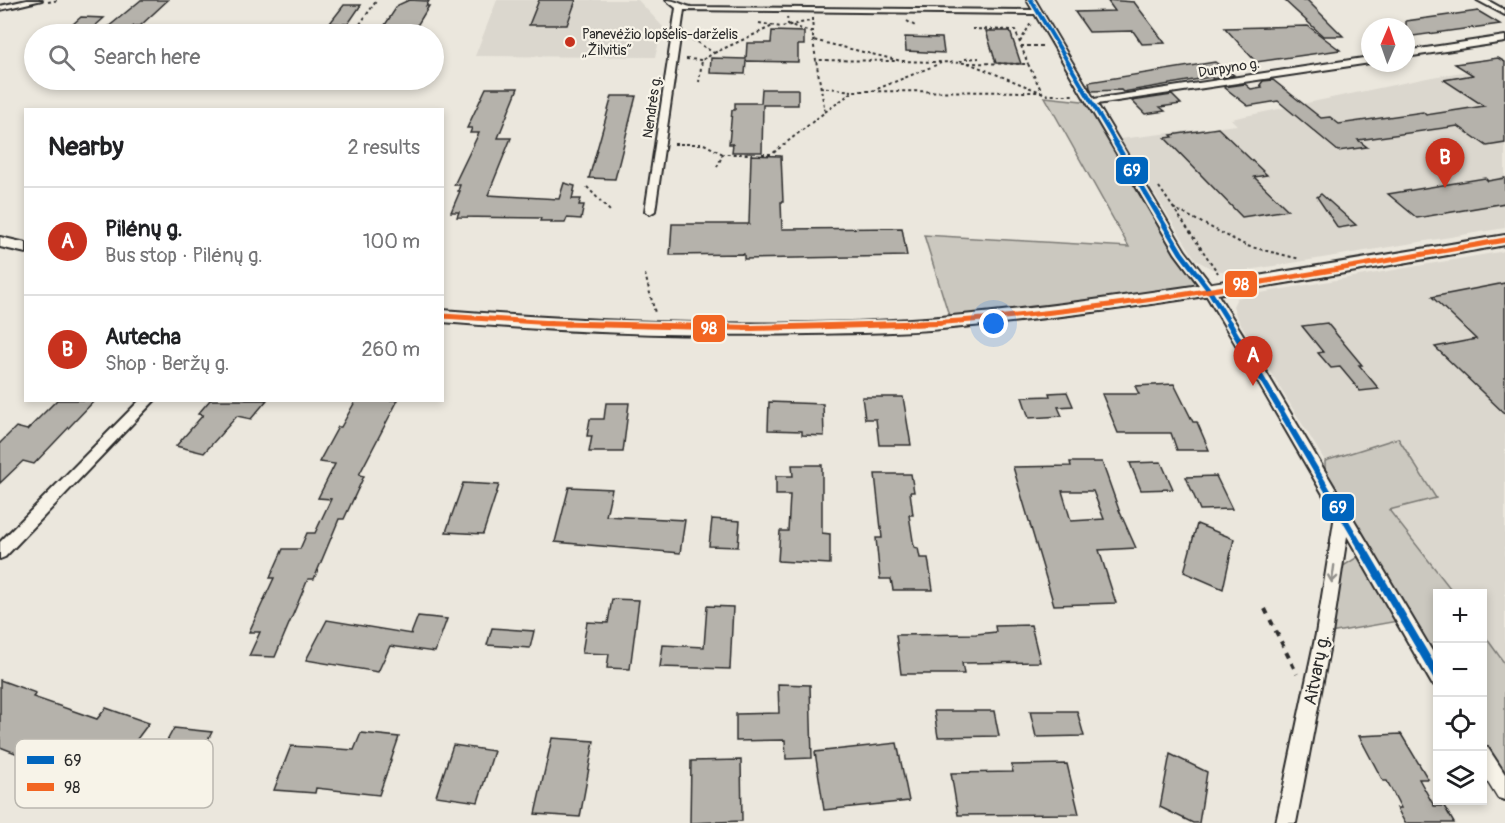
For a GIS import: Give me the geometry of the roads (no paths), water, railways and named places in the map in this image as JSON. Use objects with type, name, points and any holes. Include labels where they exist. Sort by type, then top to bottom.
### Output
[{"type":"main road","points":[[444,316],[522,323],[660,329],[838,327],[951,322],[1209,290],[1505,240]]},
{"type":"main road","points":[[0,242],[24,248]]},
{"type":"street","points":[[0,8],[38,0]]},
{"type":"street","points":[[670,0],[680,7],[691,9],[1038,12]]},
{"type":"street","points":[[1031,0],[1181,253],[1209,290],[1433,671]]},
{"type":"street","points":[[1481,0],[1505,13]]},
{"type":"street","name":"Nendrės g.","points":[[650,211],[680,7]]},
{"type":"street","points":[[1415,53],[1505,39]]},
{"type":"street","name":"Durpyno g.","points":[[1091,102],[1361,61]]},
{"type":"street","points":[[0,552],[147,402]]},
{"type":"street","name":"Aitvarų g.","points":[[1286,823],[1324,634],[1342,516]]},
{"type":"street","points":[[1487,762],[1505,791]]},
{"type":"place","name":"Panevėžio lopšelis-darželis „Žilvitis“","points":[[570,42]]},
{"type":"place","name":"Autecha","points":[[1445,188]]},
{"type":"place","name":"Pilėnų g.","points":[[1253,386]]}]
